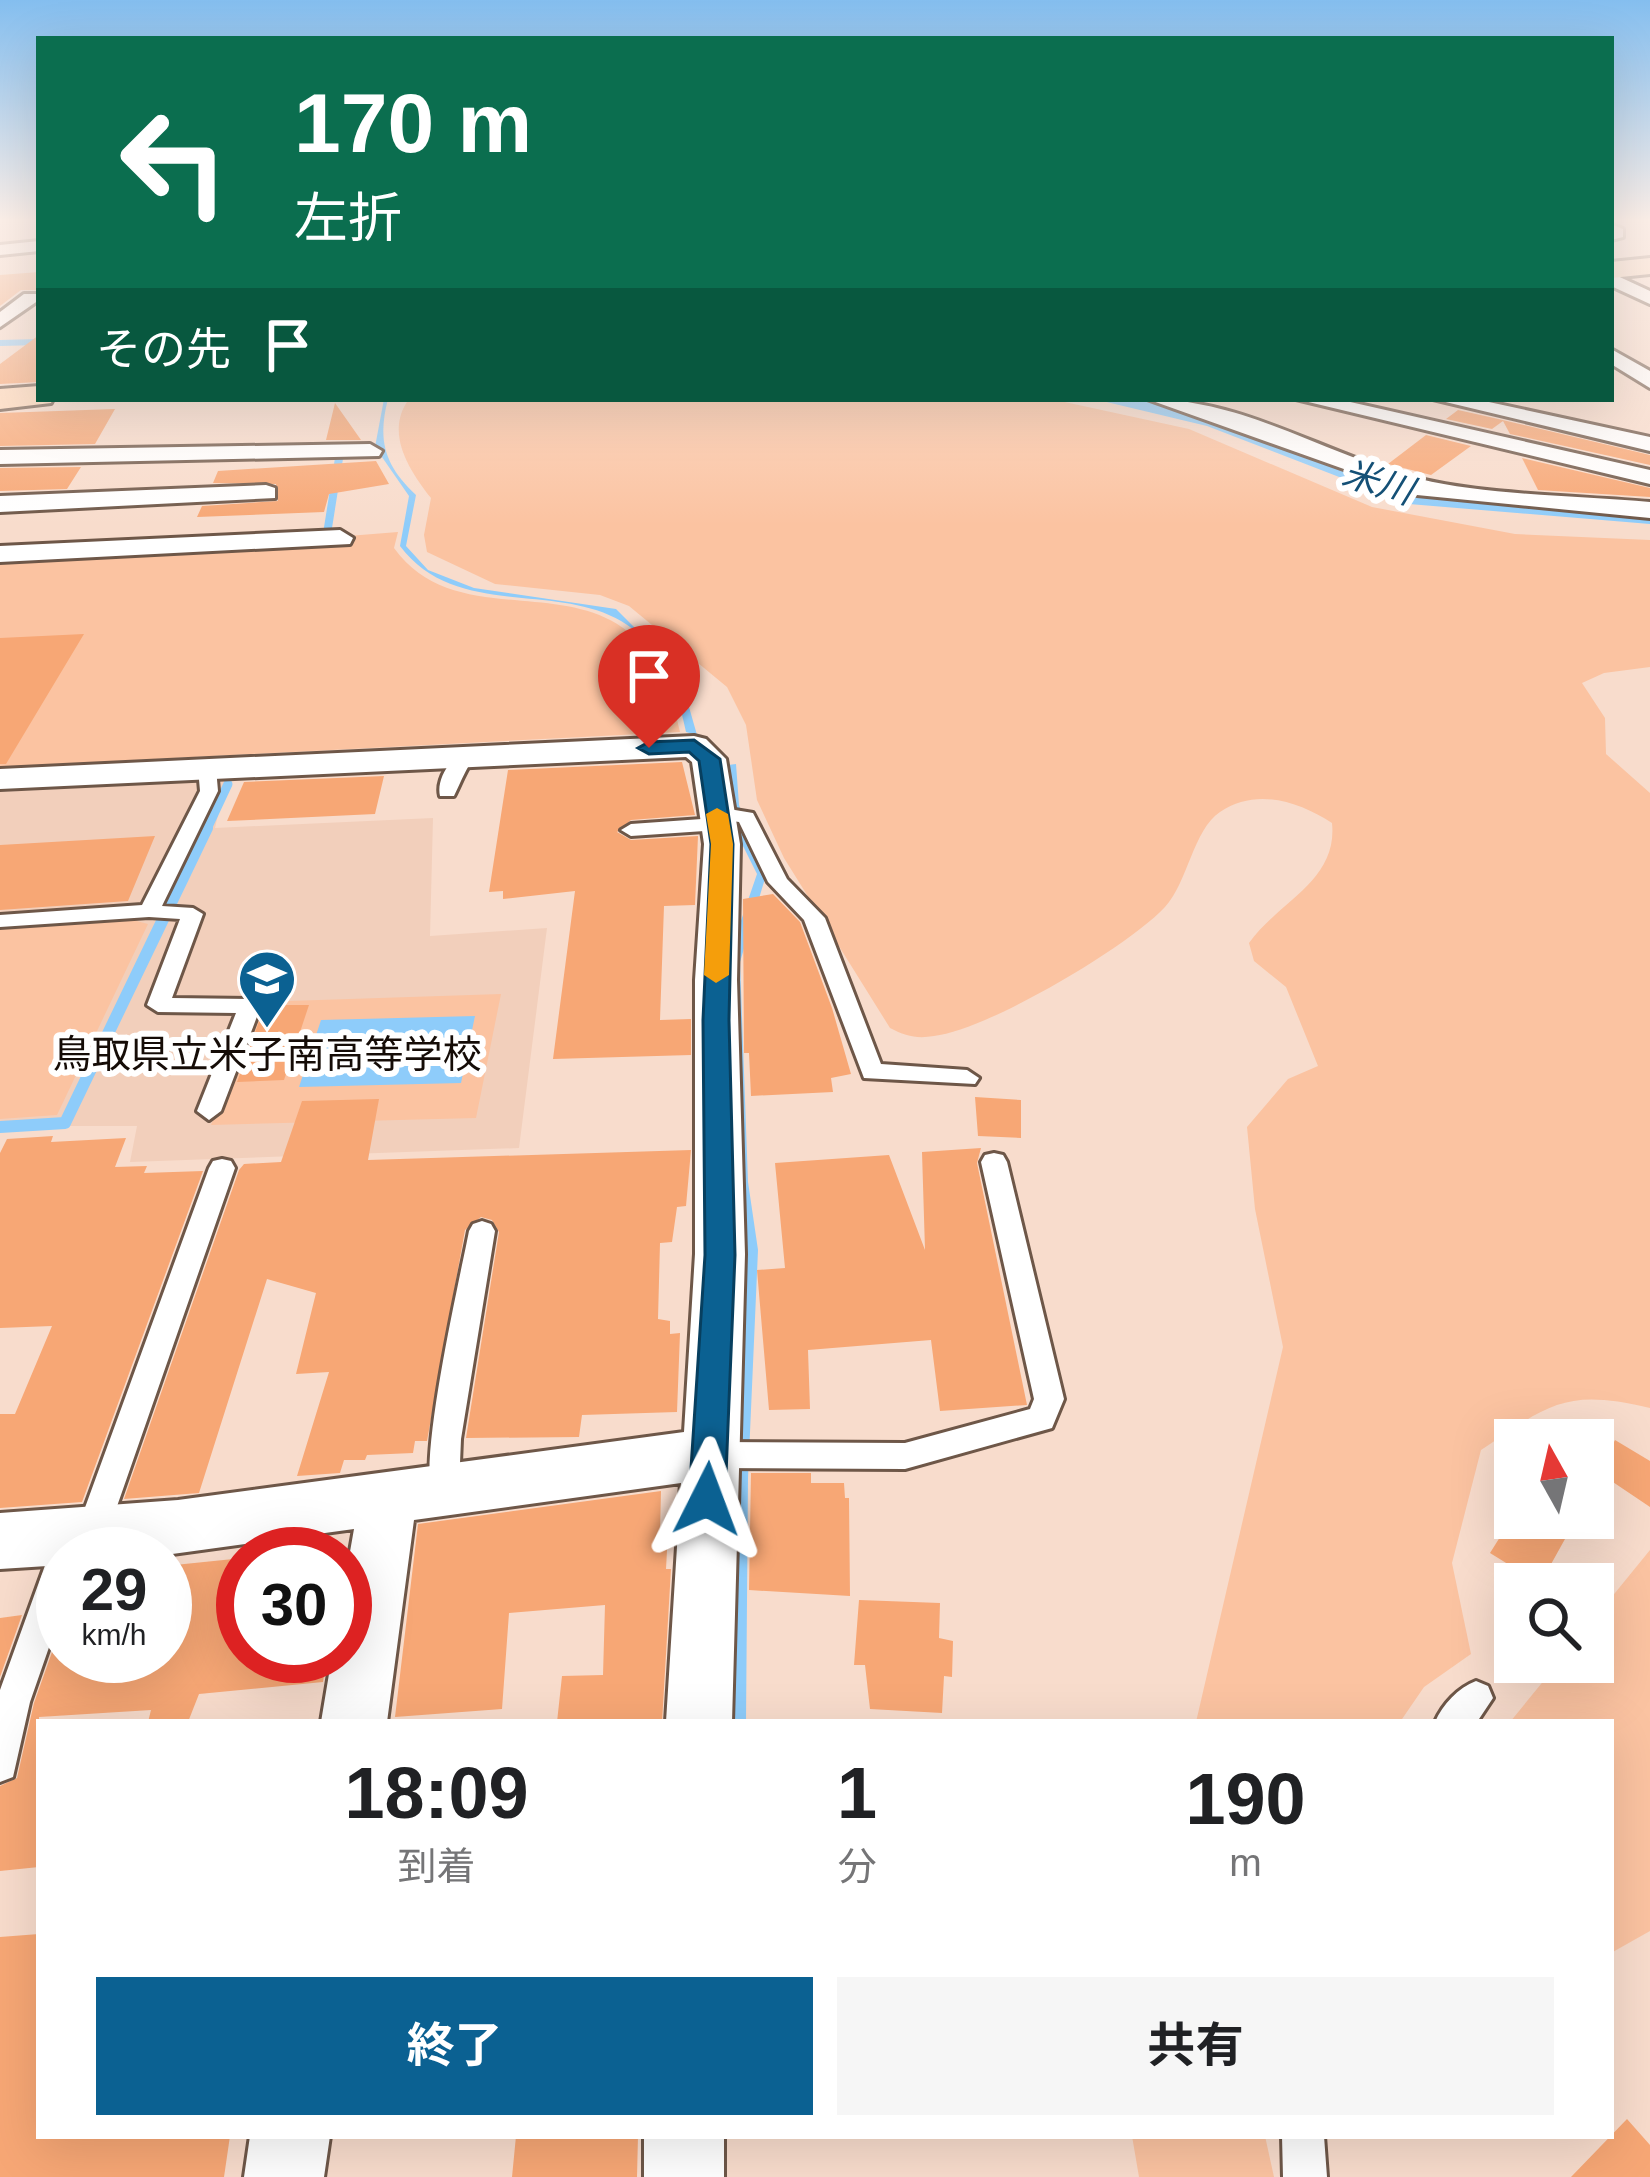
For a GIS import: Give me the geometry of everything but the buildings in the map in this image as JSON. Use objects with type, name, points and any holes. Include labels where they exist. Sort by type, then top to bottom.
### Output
[{"type":"main road","points":[[0,399],[36,396]]},
{"type":"street","points":[[0,323],[36,324]]},
{"type":"street","points":[[1614,351],[1650,345]]},
{"type":"street","points":[[1614,354],[1650,381]]},
{"type":"street","points":[[1170,402],[1233,418],[1417,487],[1650,510]]},
{"type":"street","points":[[1319,402],[1650,477]]},
{"type":"street","points":[[1458,402],[1650,444]]},
{"type":"street","points":[[1554,402],[1580,422],[1578,428]]},
{"type":"street","points":[[1506,445],[1532,501]]},
{"type":"street","points":[[245,542],[284,449]]},
{"type":"street","points":[[0,457],[370,451]]},
{"type":"street","points":[[0,504],[266,493]]},
{"type":"street","points":[[0,554],[340,538]]},
{"type":"street","points":[[0,779],[694,746],[709,759],[718,818],[720,1255],[699,1719]]},
{"type":"street","points":[[192,1528],[416,1492],[708,1455]]},
{"type":"street","points":[[355,1719],[416,1492]]},
{"type":"street","points":[[0,1541],[36,1544]]},
{"type":"street","points":[[284,2177],[290,2139]]},
{"type":"street","points":[[684,2139],[684,2177]]},
{"type":"lane","points":[[447,792],[466,756]]},
{"type":"lane","points":[[148,911],[209,791],[208,768]]},
{"type":"lane","points":[[631,830],[746,817],[778,882],[814,918],[872,1072],[967,1078]]},
{"type":"lane","points":[[0,921],[148,911],[194,914],[158,1005],[250,1006],[209,1111]]},
{"type":"lane","points":[[708,1455],[905,1456],[983,1431],[1032,1424],[1048,1412],[1036,1336],[994,1162]]},
{"type":"lane","points":[[80,1527],[222,1168]]},
{"type":"lane","points":[[416,1492],[446,1439],[482,1231]]},
{"type":"lane","points":[[0,1764],[13,1702],[36,1642]]},
{"type":"lane","points":[[1303,2139],[1305,2177]]},
{"type":"shaded area","points":[[407,402],[1065,402],[1189,429],[1372,507],[1515,534],[1650,540],[1650,667],[1604,673],[1582,683],[1605,718],[1606,754],[1650,793],[1650,1408],[1578,1400],[1528,1419],[1494,1419],[1494,1441],[1481,1450],[1452,1563],[1471,1654],[1424,1687],[1402,1719],[1197,1719],[1283,1347],[1255,1209],[1247,1127],[1288,1079],[1318,1066],[1286,987],[1254,961],[1249,943],[1316,875],[1326,860],[1332,823],[1278,800],[1234,804],[1203,831],[1165,907],[1121,943],[987,1019],[928,1037],[896,1031],[784,858],[757,800],[746,725],[727,687],[629,606],[600,595],[495,584],[427,552],[424,535],[431,498],[408,464],[399,425]]},
{"type":"shaded area","points":[[398,532],[394,548],[427,578],[465,593],[592,612],[629,632],[659,670],[680,732],[0,767],[0,559],[344,545],[348,536]]},
{"type":"shaded area","name":"鳥取県立米子南高等学校","points":[[226,780],[215,828],[433,818],[430,936],[547,928],[519,1148],[130,1162],[137,1126],[0,1126],[0,792]]},
{"type":"shaded area","points":[[133,920],[148,924],[57,1115],[0,1119],[0,929]]},
{"type":"shaded area","points":[[501,994],[476,1118],[211,1125],[258,1002]]},
{"type":"shaded area","points":[[1650,1550],[1650,1931],[1614,1951],[1614,1719],[1512,1719],[1542,1683],[1614,1683],[1614,1594]]},
{"type":"shaded area","points":[[1133,2139],[1266,2139],[1274,2177],[1139,2177]]},
{"type":"water","points":[[383,402],[387,402],[383,428],[386,452],[416,495],[406,546],[428,570],[474,588],[616,609],[679,672],[697,735],[686,732],[666,670],[636,632],[600,611],[473,591],[433,576],[400,546],[409,496],[375,447]]},
{"type":"water","name":"米川","points":[[1107,402],[1157,402],[1211,415],[1417,493],[1650,511],[1650,524],[1409,504],[1207,426]]},
{"type":"water","points":[[736,764],[739,805],[766,875],[740,962],[748,1182],[758,1250],[748,1478],[746,1719],[730,1719],[732,947],[757,874],[731,822],[728,765]]},
{"type":"water","points":[[475,1016],[461,1083],[299,1087],[321,1020]]},
{"type":"waterway","points":[[0,343],[36,342]]},
{"type":"waterway","points":[[327,534],[340,452],[354,450]]},
{"type":"waterway","points":[[206,831],[228,784]]},
{"type":"waterway","points":[[0,1127],[65,1123],[207,828]]},
{"type":"slow traffic","points":[[716,975],[722,844],[717,814]]},
{"type":"place","name":"鳥取県立米子南高等学校","points":[[267,1030]]},
{"type":"route","points":[[649,748],[694,746],[709,759],[722,844],[716,980],[720,1255],[707,1499]]}]
